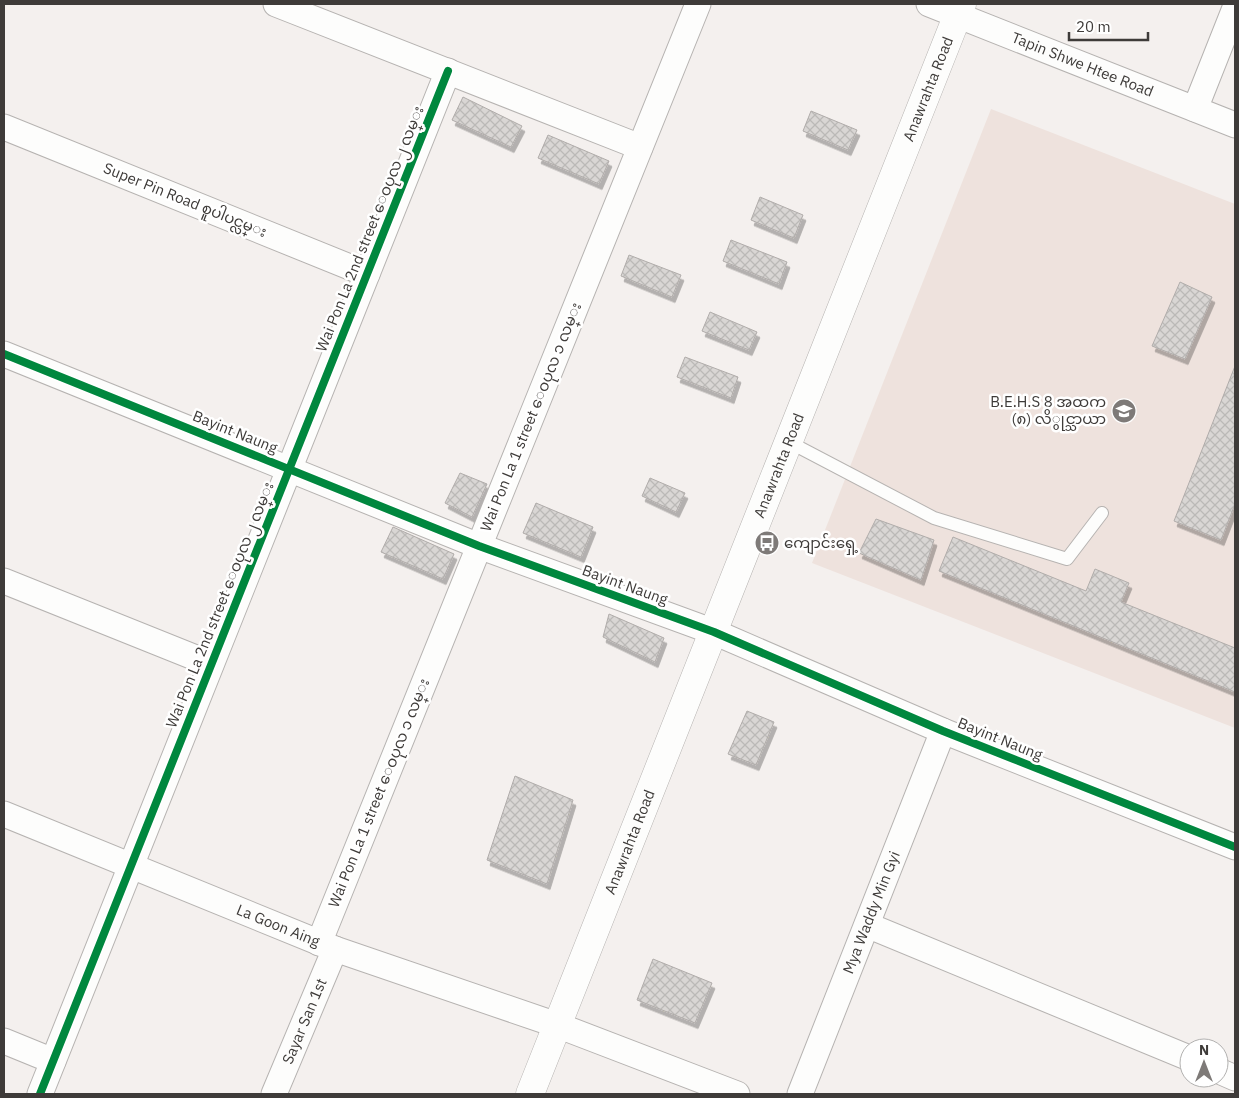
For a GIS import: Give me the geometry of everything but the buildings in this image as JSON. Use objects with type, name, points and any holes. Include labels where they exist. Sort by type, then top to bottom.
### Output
[{"type":"main road","name":"Anawrahta Road","points":[[530,1094],[959,9]]},
{"type":"street","points":[[276,4],[640,147]]},
{"type":"street","name":"Wai Pon La 1 street ေဝပုလ ၁ လမ္း","points":[[327,946],[479,546],[698,4]]},
{"type":"street","name":"Tapin Shwe Htee Road","points":[[929,4],[959,9],[1235,125]]},
{"type":"street","points":[[1195,109],[1235,8]]},
{"type":"street","name":"Wai Pon La 2nd street ေဝပုလ ၂ လမ္း","points":[[40,1094],[448,71]]},
{"type":"street","name":"Super Pin Road စူပါပင္လမ္း","points":[[4,127],[367,274]]},
{"type":"street","name":"Bayint Naung","points":[[4,354],[479,546],[714,632],[943,732],[1235,847]]},
{"type":"street","points":[[4,581],[211,664]]},
{"type":"street","name":"Mya Waddy Min Gyi","points":[[800,1094],[943,732]]},
{"type":"street","name":"La Goon Aing","points":[[4,814],[327,946],[557,1025],[737,1094]]},
{"type":"street","points":[[867,925],[1179,1054]]},
{"type":"street","name":"Sayar San 1st","points":[[274,1094],[327,946]]},
{"type":"street","points":[[4,1041],[53,1061]]},
{"type":"lane","points":[[789,442],[934,518],[1066,559],[1102,513]]},
{"type":"shaded area","points":[[991,109],[1235,204],[1235,728],[812,563]]},
{"type":"cycle path","points":[[40,1094],[448,71]]},
{"type":"cycle path","points":[[4,354],[479,546],[714,632],[943,731],[1235,847]]},
{"type":"place","name":"B.E.H.S 8 အထက (၈) လိွုင္သာယာ","points":[[1124,411]]},
{"type":"place","name":"ကျောင်းရှေ့","points":[[767,543]]}]
